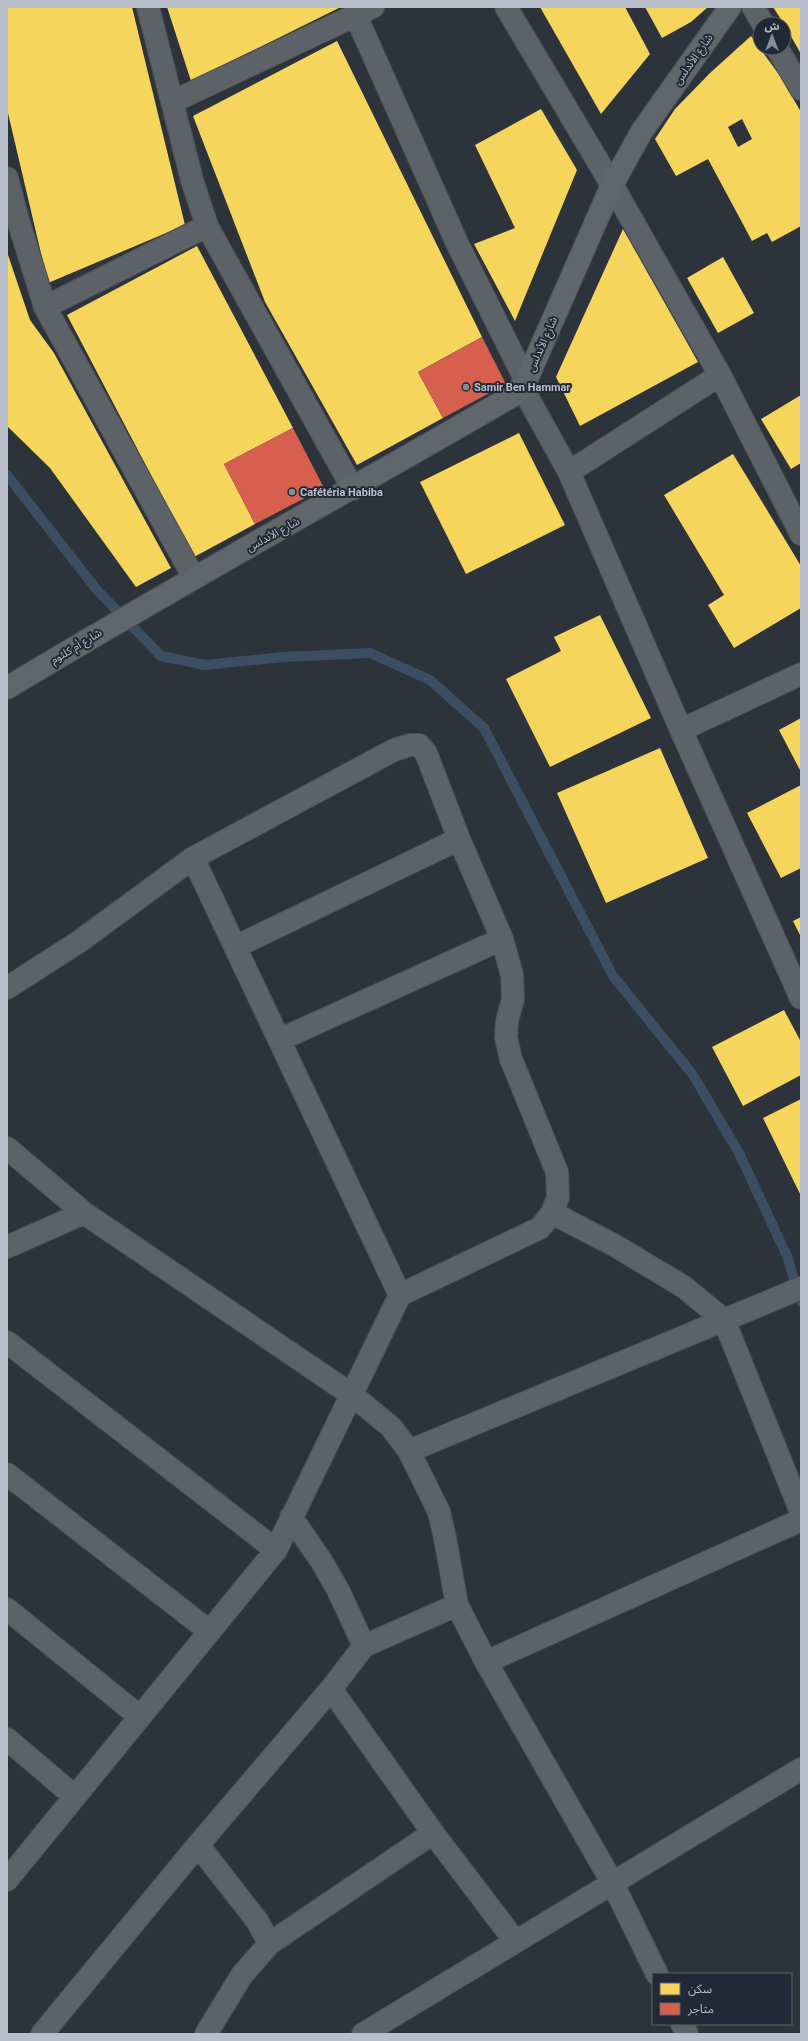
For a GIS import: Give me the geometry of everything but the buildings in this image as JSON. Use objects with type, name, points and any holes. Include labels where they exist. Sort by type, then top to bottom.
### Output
[{"type":"street","points":[[148,7],[192,180],[207,226],[353,488]]},
{"type":"street","points":[[506,7],[612,185],[720,375],[801,534]]},
{"type":"street","name":"شارع الأندلس","points":[[145,606],[514,395],[524,384],[612,185],[642,132],[730,7]]},
{"type":"street","points":[[753,7],[758,16]]},
{"type":"street","points":[[172,102],[364,11],[457,242],[524,384],[570,472],[681,730],[799,990]]},
{"type":"street","points":[[782,56],[801,90]]},
{"type":"street","points":[[7,178],[18,220],[45,307],[194,578]]},
{"type":"street","points":[[45,307],[207,226]]},
{"type":"street","points":[[570,472],[720,375]]},
{"type":"street","name":"شارع أم كلثوم","points":[[7,688],[145,606]]},
{"type":"street","points":[[681,730],[801,674]]},
{"type":"street","points":[[7,988],[80,941],[193,858],[394,750],[410,745],[419,745],[426,753],[459,839],[502,939],[512,975],[513,999],[507,1021],[506,1038],[511,1059],[557,1172],[558,1197],[552,1213],[540,1228],[400,1295],[276,1550],[139,1716],[7,1880]]},
{"type":"street","points":[[235,947],[459,839]]},
{"type":"street","points":[[193,858],[400,1295]]},
{"type":"street","points":[[279,1040],[502,939]]},
{"type":"street","points":[[7,1148],[84,1213],[352,1396],[391,1427],[409,1451],[439,1512],[446,1538],[458,1605],[486,1662],[612,1882],[657,1973]]},
{"type":"street","points":[[7,1167],[31,1168]]},
{"type":"street","points":[[7,1247],[84,1213]]},
{"type":"street","points":[[552,1213],[614,1245],[684,1287],[724,1320],[801,1512]]},
{"type":"street","points":[[409,1451],[801,1288]]},
{"type":"street","points":[[7,1342],[276,1550]]},
{"type":"street","points":[[7,1474],[209,1631]]},
{"type":"street","points":[[291,1517],[322,1562],[338,1590],[364,1646]]},
{"type":"street","points":[[486,1662],[801,1520]]},
{"type":"street","points":[[42,2034],[198,1845],[331,1689],[364,1646],[458,1605]]},
{"type":"street","points":[[7,1609],[139,1716]]},
{"type":"street","points":[[331,1689],[433,1833],[515,1941]]},
{"type":"street","points":[[7,1739],[74,1796]]},
{"type":"street","points":[[363,2034],[801,1769]]},
{"type":"street","points":[[206,2034],[242,1975],[269,1944],[433,1833]]},
{"type":"street","points":[[198,1845],[258,1922],[269,1944]]},
{"type":"waterway","points":[[7,475],[97,590],[161,656],[205,665],[284,657],[370,653],[430,680],[484,728],[613,976],[693,1075],[739,1153],[787,1256],[801,1302]]},
{"type":"place","name":"Samir Ben Hammar","points":[[466,387]]},
{"type":"place","name":"Cafétéria Habiba","points":[[292,492]]}]
